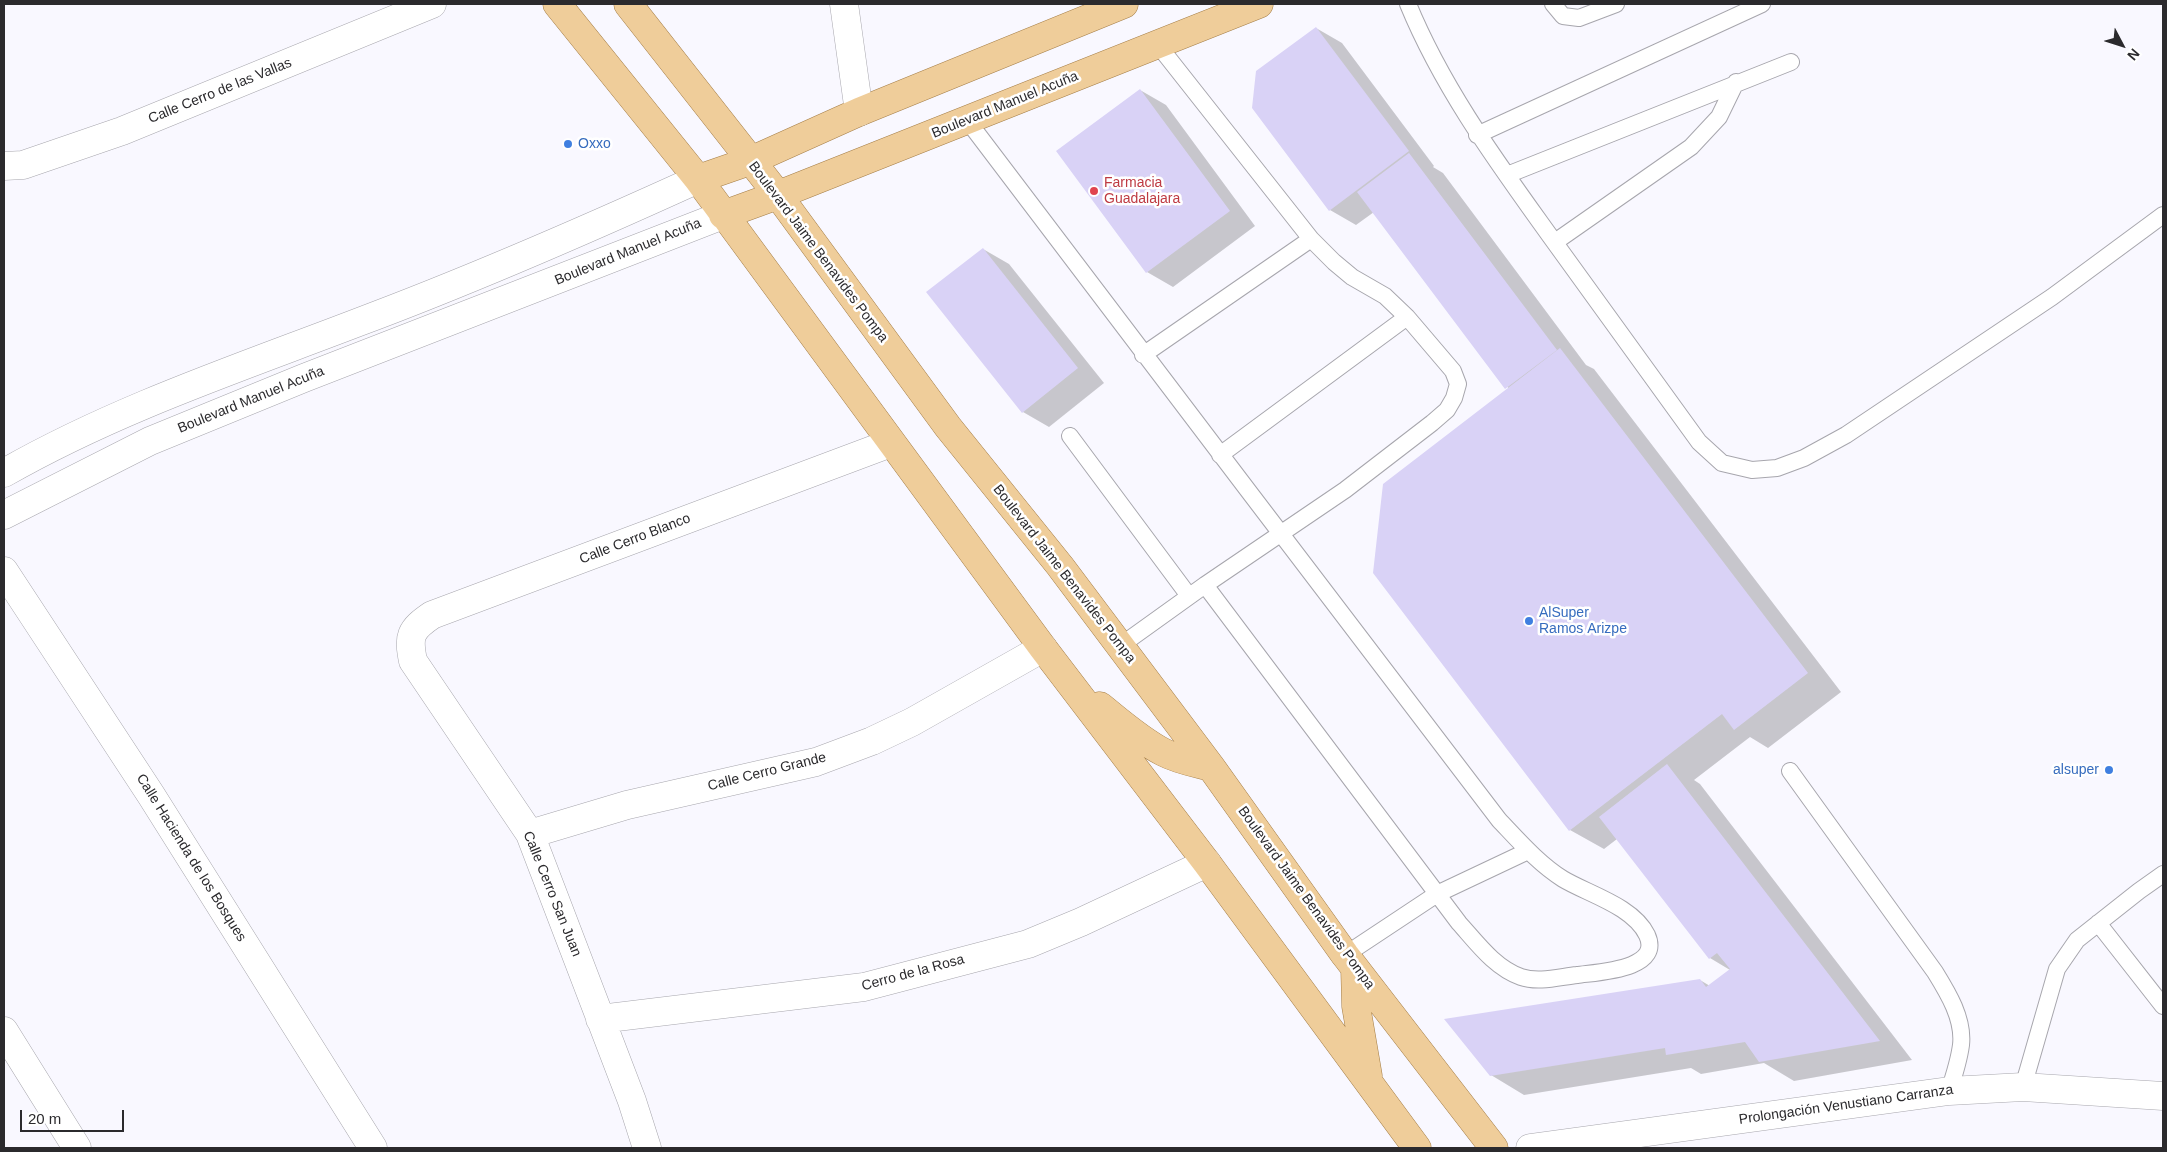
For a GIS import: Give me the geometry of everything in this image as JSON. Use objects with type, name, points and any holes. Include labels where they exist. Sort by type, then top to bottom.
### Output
[{"type":"main road","points":[[557,4],[698,179],[891,442],[1207,863],[1417,1148]]},
{"type":"main road","name":"Boulevard Jaime Benavides Pompa","points":[[628,4],[778,195],[948,426],[1049,552],[1211,767],[1350,962],[1494,1148]]},
{"type":"main road","points":[[698,179],[750,161],[859,112],[1124,4]]},
{"type":"main road","name":"Boulevard Manuel Acuña","points":[[723,214],[778,195],[1259,4]]},
{"type":"main road","points":[[1073,686],[1146,742],[1185,761],[1211,767]]},
{"type":"main road","points":[[1350,962],[1369,1083]]},
{"type":"street","name":"Calle Cerro de las Vallas","points":[[4,166],[23,165],[122,131],[432,4]]},
{"type":"street","points":[[844,4],[859,112]]},
{"type":"street","points":[[4,473],[65,440],[124,413],[209,378],[465,281],[573,236],[698,179]]},
{"type":"street","name":"Boulevard Manuel Acuña","points":[[4,515],[150,441],[304,378],[723,214]]},
{"type":"street","name":"Calle Cerro Blanco","points":[[413,661],[409,642],[412,632],[432,615],[891,442]]},
{"type":"street","name":"Calle Hacienda de los Bosques","points":[[4,571],[152,795],[373,1148]]},
{"type":"street","name":"Calle Cerro Grande","points":[[530,834],[627,805],[826,758],[872,741],[912,722],[1044,648]]},
{"type":"street","name":"Calle Cerro San Juan","points":[[413,661],[530,834],[632,1101],[647,1148]]},
{"type":"street","name":"Cerro de la Rosa","points":[[600,1019],[864,987],[1028,944],[1081,922],[1207,863]]},
{"type":"street","points":[[4,1031],[77,1148]]},
{"type":"street","name":"Prolongación Venustiano Carranza","points":[[1530,1148],[1949,1091],[2023,1087],[2163,1096]]},
{"type":"lane","points":[[1408,4],[1440,72],[1477,135],[1699,442],[1722,463],[1752,470],[1777,468],[1804,458],[1846,435],[2052,297],[2163,214]]},
{"type":"lane","points":[[1553,4],[1563,16],[1578,18],[1616,4]]},
{"type":"lane","points":[[1477,135],[1762,4]]},
{"type":"lane","points":[[1120,646],[1189,596],[1345,490],[1432,423],[1447,410],[1454,398],[1458,384],[1453,371],[1407,317],[1385,296],[1352,277],[1311,239],[1158,45]]},
{"type":"lane","points":[[1507,175],[1736,82],[1791,62]]},
{"type":"lane","points":[[1555,242],[1690,148],[1718,117],[1736,82]]},
{"type":"lane","points":[[967,120],[1143,355],[1282,532],[1499,820],[1528,851],[1563,879],[1611,902],[1639,924],[1650,944],[1647,954],[1638,962],[1622,969],[1539,980],[1523,978],[1509,973],[1491,958],[1459,923],[1205,585]]},
{"type":"lane","points":[[1143,355],[1311,239]]},
{"type":"lane","points":[[1220,455],[1407,317]]},
{"type":"lane","points":[[1070,436],[1189,596]]},
{"type":"lane","points":[[1790,772],[1936,972],[1952,999],[1959,1020],[1962,1043],[1949,1091]]},
{"type":"lane","points":[[1350,962],[1437,894],[1528,851]]},
{"type":"lane","points":[[2023,1087],[2057,969],[2077,940],[2163,874]]},
{"type":"lane","points":[[2098,923],[2163,1006]]},
{"type":"building","points":[[1316,27],[1409,151],[1329,211],[1252,108],[1256,71]]},
{"type":"building","points":[[1140,89],[1230,211],[1146,273],[1056,151]]},
{"type":"building","points":[[1409,153],[1557,350],[1505,389],[1357,192]]},
{"type":"building","points":[[983,248],[1078,368],[1022,413],[926,292]]},
{"type":"building","points":[[1560,348],[1808,673],[1734,730],[1722,714],[1569,831],[1373,573],[1383,484]]},
{"type":"building","points":[[1667,764],[1880,1041],[1759,1062],[1745,1042],[1666,1055],[1665,1048],[1490,1076],[1444,1019],[1700,979],[1706,987],[1730,969],[1717,953],[1709,959],[1599,817]]},
{"type":"place","name":"Oxxo","points":[[568,144]]},
{"type":"place","name":"Farmacia Guadalajara","points":[[1094,191]]},
{"type":"place","name":"AlSuper Ramos Arizpe","points":[[1529,621]]},
{"type":"place","name":"alsuper","points":[[2109,770]]}]
